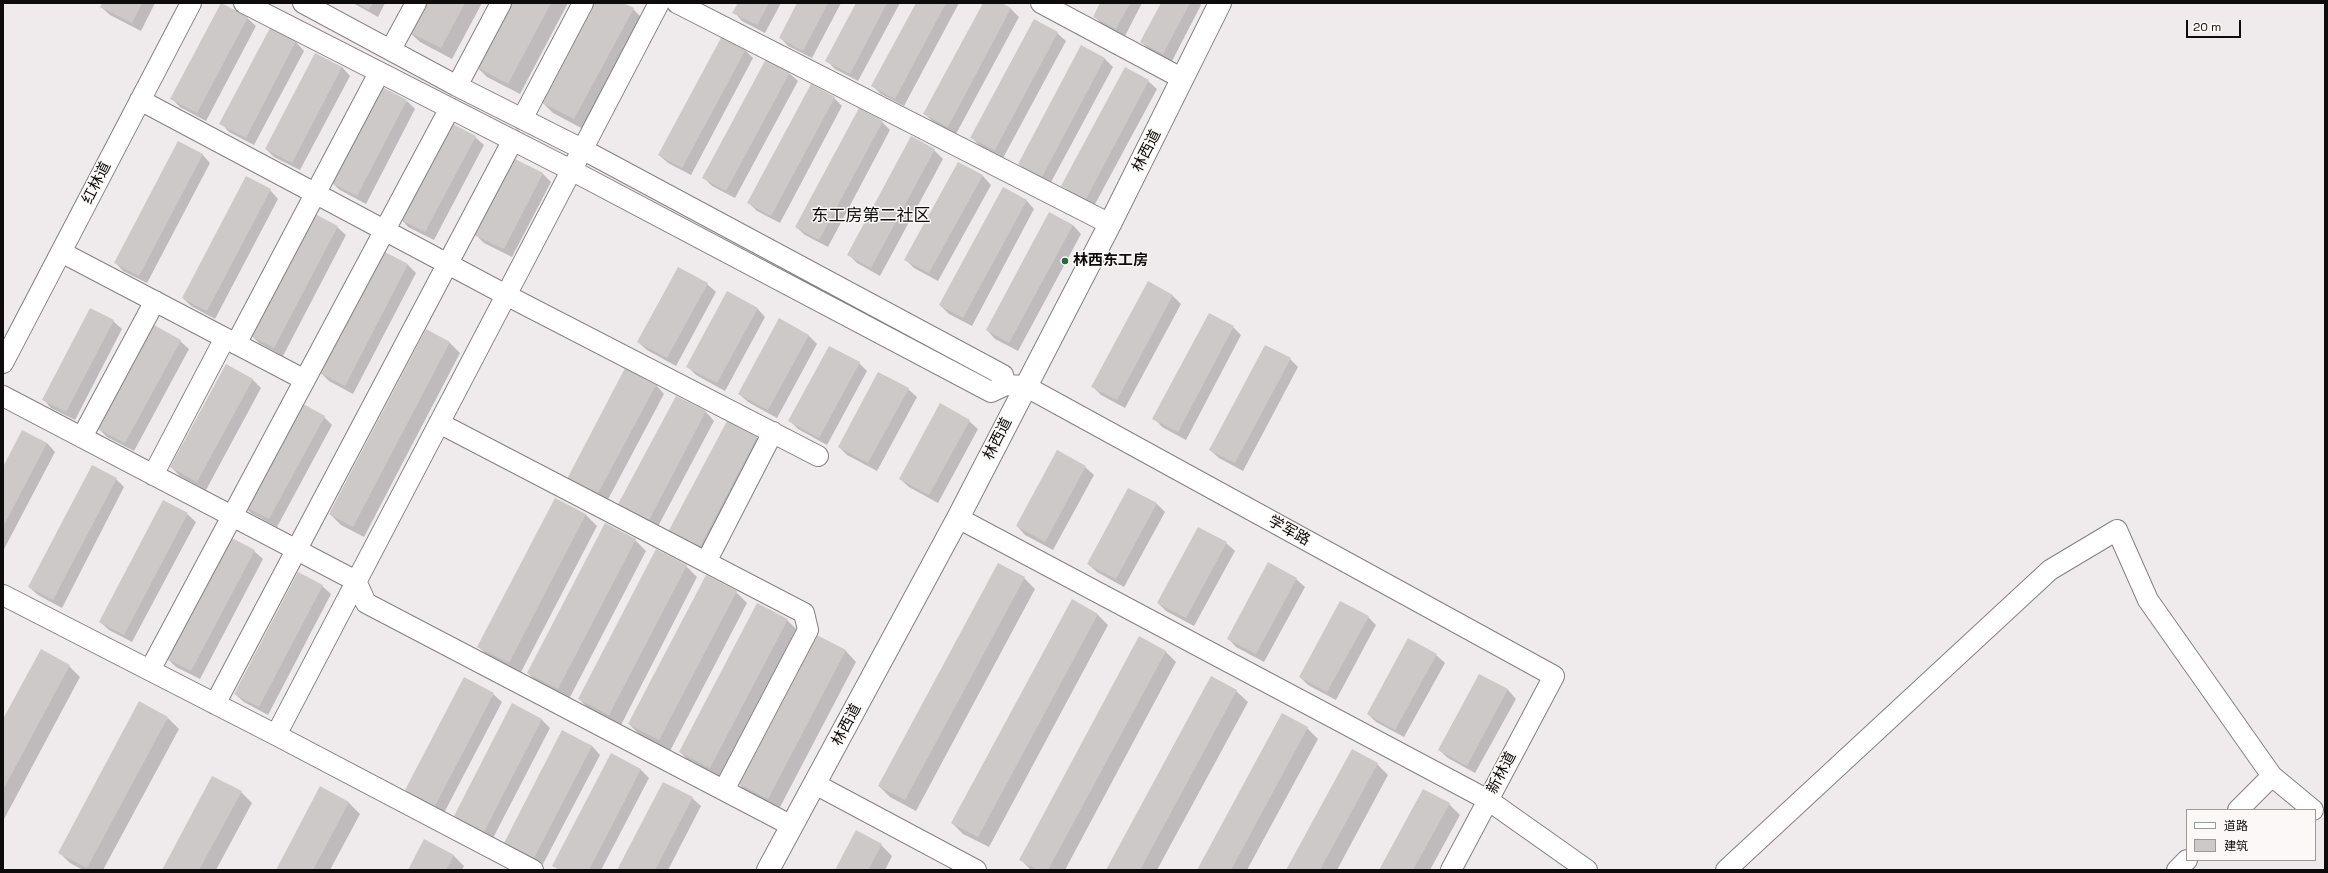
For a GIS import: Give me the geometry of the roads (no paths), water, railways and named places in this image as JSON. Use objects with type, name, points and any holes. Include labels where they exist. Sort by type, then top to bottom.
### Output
[{"type":"main road","name":"林西道","points":[[768,870],[958,518],[1016,386],[1110,224],[1220,3]]},
{"type":"street","name":"红林道","points":[[3,363],[191,3]]},
{"type":"street","points":[[244,3],[571,170],[991,392],[1016,386]]},
{"type":"street","points":[[303,3],[391,49],[457,86],[582,149],[1003,375],[1016,386]]},
{"type":"street","points":[[391,49],[416,3]]},
{"type":"street","points":[[457,86],[501,3]]},
{"type":"street","points":[[522,119],[583,3]]},
{"type":"street","points":[[276,735],[659,3]]},
{"type":"street","points":[[677,3],[1110,224]]},
{"type":"street","points":[[1041,3],[1183,78]]},
{"type":"street","points":[[153,475],[316,193],[379,73]]},
{"type":"street","points":[[140,100],[385,229],[506,295],[818,456]]},
{"type":"street","points":[[150,670],[450,108]]},
{"type":"street","points":[[215,704],[298,550],[512,140]]},
{"type":"street","points":[[61,252],[305,380]]},
{"type":"street","points":[[82,437],[155,302]]},
{"type":"street","name":"学军路","points":[[1016,386],[1554,676]]},
{"type":"street","points":[[3,396],[356,581],[366,603],[792,826]]},
{"type":"street","points":[[439,423],[804,613],[808,630],[724,790]]},
{"type":"street","points":[[706,562],[773,432]]},
{"type":"street","points":[[958,518],[1488,800],[1587,870]]},
{"type":"street","points":[[1726,870],[2050,570],[2117,530],[2148,600],[2272,776],[2312,809]]},
{"type":"street","points":[[3,595],[276,735],[533,870]]},
{"type":"street","name":"新林道","points":[[1450,870],[1554,676]]},
{"type":"street","points":[[2239,809],[2272,776]]},
{"type":"street","points":[[815,784],[976,870]]},
{"type":"street","points":[[2316,812],[2325,817]]},
{"type":"street","points":[[2177,870],[2186,861]]},
{"type":"place","name":"林西东工房","points":[[1065,261]]},
{"type":"district","name":"东工房第二社区","points":[[871,216]]}]
